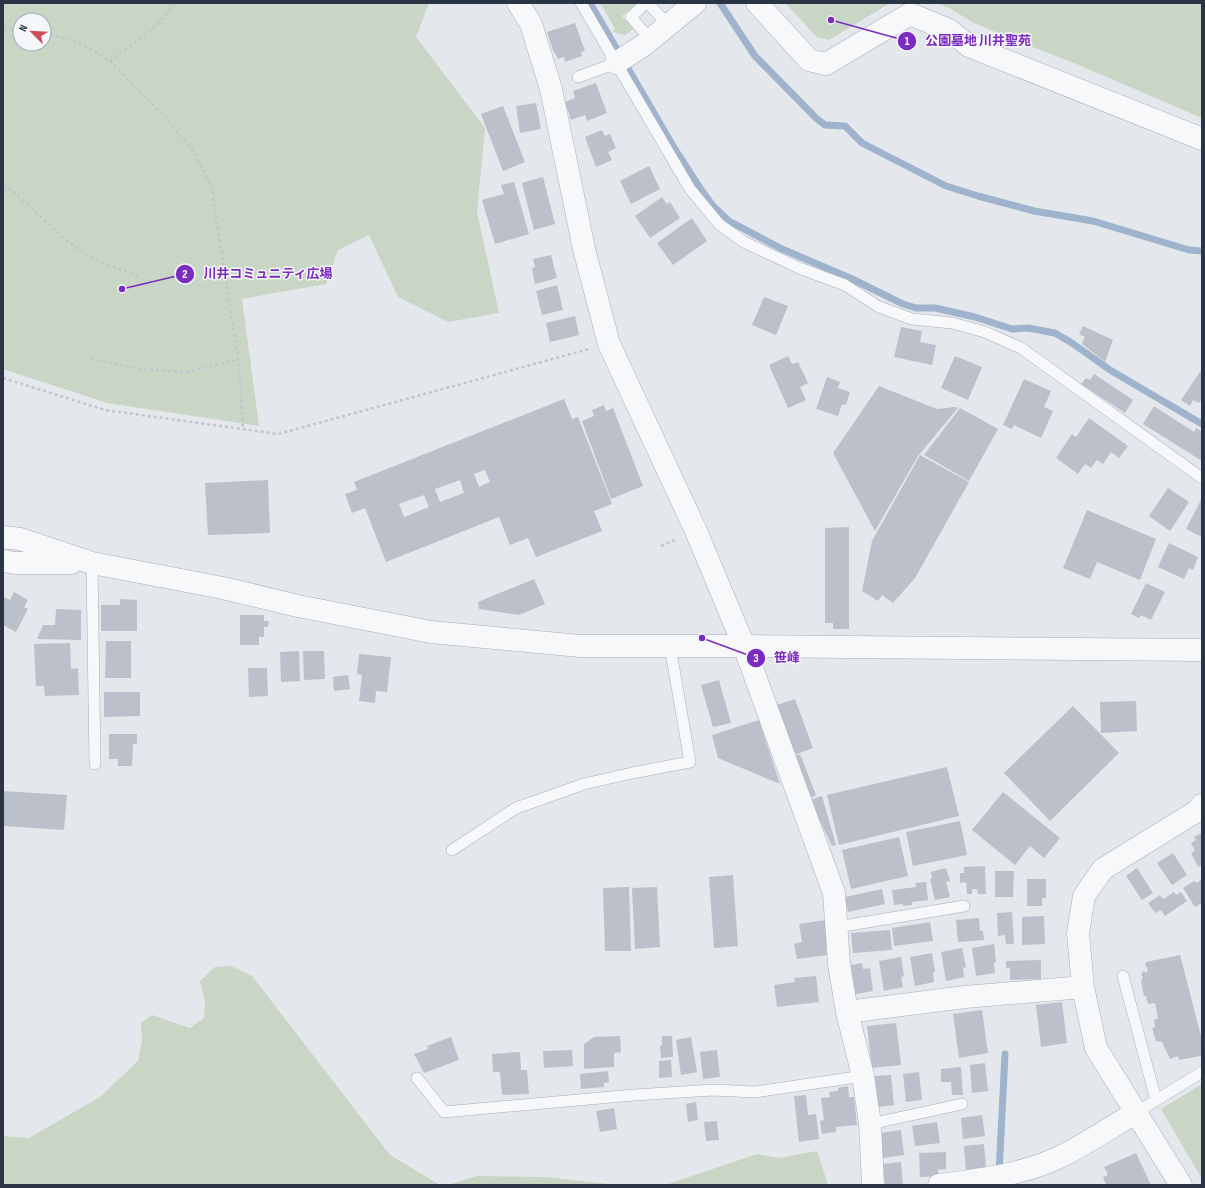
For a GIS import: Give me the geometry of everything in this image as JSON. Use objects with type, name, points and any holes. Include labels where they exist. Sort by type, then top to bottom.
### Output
[{"type":"street","points":[[518,3],[531,24],[553,88],[584,249],[609,344],[696,531],[744,646],[834,893],[839,964],[847,1012],[863,1076],[870,1124],[873,1185]]},
{"type":"street","points":[[616,63],[650,39],[695,3]]},
{"type":"street","points":[[757,3],[809,60],[826,64],[910,14],[949,30],[969,46],[1202,139]]},
{"type":"street","points":[[3,537],[20,540],[92,563],[223,588],[298,606],[431,632],[580,646],[1202,650]]},
{"type":"street","points":[[3,561],[16,563],[92,563]]},
{"type":"street","points":[[1181,1185],[1096,1048],[1083,987],[1078,933],[1084,896],[1103,869],[1197,811],[1202,805]]},
{"type":"street","points":[[847,1012],[965,997],[1083,987]]},
{"type":"street","points":[[938,1185],[975,1181],[1024,1170],[1065,1155],[1137,1112]]},
{"type":"lane","points":[[581,3],[690,189],[719,224],[744,242],[799,268],[845,286],[879,307],[912,319],[952,323],[985,332],[1021,348],[1202,478]]},
{"type":"lane","points":[[650,39],[630,16],[647,3],[668,25]]},
{"type":"lane","points":[[578,77],[616,63]]},
{"type":"lane","points":[[92,563],[96,764]]},
{"type":"lane","points":[[452,850],[516,808],[584,784],[690,762],[670,646]]},
{"type":"lane","points":[[836,927],[964,906]]},
{"type":"lane","points":[[1123,976],[1156,1100]]},
{"type":"lane","points":[[1137,1112],[1202,1072]]},
{"type":"lane","points":[[418,1078],[444,1112],[618,1096],[714,1090],[755,1092],[863,1076]]},
{"type":"lane","points":[[870,1124],[962,1104]]},
{"type":"path","points":[[110,61],[151,29],[172,8],[173,3]]},
{"type":"path","points":[[52,35],[84,45],[110,61],[165,117],[194,152],[211,185],[239,360],[243,429]]},
{"type":"path","points":[[3,185],[15,193],[67,241],[93,258],[139,276]]},
{"type":"path","points":[[3,378],[105,410],[278,434],[609,344]]},
{"type":"path","points":[[91,359],[141,369],[184,372],[239,360]]},
{"type":"green space","points":[[3,3],[429,3],[416,37],[485,128],[477,212],[499,313],[448,322],[398,297],[369,235],[338,250],[326,284],[242,299],[259,426],[107,403],[3,369]]},
{"type":"green space","points":[[600,3],[637,3],[622,16],[633,29],[625,35],[613,32],[615,28]]},
{"type":"green space","points":[[785,3],[890,3],[829,40],[817,37]]},
{"type":"green space","points":[[937,3],[1202,3],[1202,118],[1074,63],[974,23],[949,8]]},
{"type":"green space","points":[[231,966],[252,976],[390,1155],[440,1185],[3,1185],[3,1136],[29,1138],[100,1097],[138,1061],[142,1040],[141,1023],[152,1015],[190,1028],[204,1018],[205,1002],[200,981],[215,967]]},
{"type":"green space","points":[[1202,1084],[1202,1179],[1161,1109]]},
{"type":"green space","points":[[817,1151],[828,1185],[665,1185],[757,1154],[779,1158]]},
{"type":"green space","points":[[477,1176],[545,1177],[617,1185],[448,1185]]},
{"type":"building","points":[[575,23],[585,51],[581,52],[582,56],[565,62],[564,57],[558,59],[554,53],[547,32]]},
{"type":"building","points":[[596,83],[607,113],[587,121],[585,115],[571,120],[565,102],[575,98],[573,91]]},
{"type":"building","points":[[536,103],[541,129],[520,133],[516,106]]},
{"type":"building","points":[[503,106],[525,162],[503,171],[481,114]]},
{"type":"building","points":[[602,130],[605,136],[610,134],[616,148],[608,152],[612,160],[596,167],[585,137]]},
{"type":"building","points":[[649,166],[660,189],[631,204],[620,181]]},
{"type":"building","points":[[543,177],[555,224],[534,230],[522,183]]},
{"type":"building","points":[[514,182],[529,234],[495,244],[482,200],[504,194],[501,185]]},
{"type":"building","points":[[662,197],[667,204],[670,202],[680,218],[650,238],[635,216]]},
{"type":"building","points":[[692,218],[707,241],[673,265],[657,243]]},
{"type":"building","points":[[551,255],[557,278],[535,284],[532,268],[535,267],[533,259]]},
{"type":"building","points":[[557,285],[563,310],[542,315],[536,291]]},
{"type":"building","points":[[764,297],[788,306],[776,335],[752,325]]},
{"type":"building","points":[[575,316],[579,335],[550,342],[546,323]]},
{"type":"building","points":[[1083,326],[1113,340],[1105,362],[1082,344],[1085,337],[1079,334]]},
{"type":"building","points":[[901,327],[922,331],[920,342],[936,345],[932,365],[894,357]]},
{"type":"building","points":[[788,356],[792,364],[798,362],[808,383],[800,387],[806,400],[788,408],[769,365]]},
{"type":"building","points":[[955,356],[982,367],[968,400],[941,388]]},
{"type":"building","points":[[1202,369],[1202,399],[1199,403],[1193,400],[1190,406],[1181,400]]},
{"type":"building","points":[[1094,374],[1133,400],[1125,413],[1081,384],[1086,378],[1090,380]]},
{"type":"building","points":[[827,377],[840,382],[838,388],[850,392],[846,405],[842,404],[838,416],[816,409]]},
{"type":"building","points":[[1024,379],[1051,391],[1044,407],[1053,411],[1041,438],[1014,425],[1012,429],[1003,425]]},
{"type":"building","points":[[879,386],[937,409],[958,408],[918,456],[875,531],[833,453]]},
{"type":"building","points":[[564,399],[572,419],[578,417],[612,504],[594,511],[602,531],[536,557],[528,538],[510,545],[499,517],[386,562],[365,508],[352,513],[345,494],[357,490],[354,482]],"holes":[[[485,470],[490,482],[479,487],[474,474]],[[460,480],[464,493],[440,502],[435,489]],[[424,495],[429,507],[404,517],[399,504]]]},
{"type":"building","points":[[604,405],[606,411],[613,408],[643,486],[611,499],[582,421],[594,416],[592,410]]},
{"type":"building","points":[[1154,406],[1194,432],[1196,428],[1202,432],[1202,461],[1143,424]]},
{"type":"building","points":[[960,408],[998,429],[969,481],[924,455]]},
{"type":"building","points":[[1089,418],[1128,446],[1119,458],[1111,452],[1103,464],[1097,460],[1091,468],[1085,464],[1078,474],[1056,458],[1072,434],[1076,437]]},
{"type":"building","points":[[920,455],[969,482],[915,578],[893,603],[882,595],[878,601],[862,591],[872,541]]},
{"type":"building","points":[[268,480],[270,533],[208,535],[205,483]]},
{"type":"building","points":[[1168,488],[1189,502],[1170,531],[1149,516]]},
{"type":"building","points":[[1202,498],[1202,537],[1186,529]]},
{"type":"building","points":[[1087,510],[1156,539],[1140,580],[1097,562],[1090,579],[1063,568]]},
{"type":"building","points":[[849,527],[849,629],[833,629],[833,623],[825,623],[825,528]]},
{"type":"building","points":[[1169,543],[1198,557],[1193,570],[1189,568],[1184,579],[1158,567]]},
{"type":"building","points":[[534,579],[545,604],[519,615],[479,609],[478,602]]},
{"type":"building","points":[[1146,583],[1165,592],[1151,620],[1141,615],[1139,618],[1131,614]]},
{"type":"building","points":[[14,592],[28,600],[24,607],[28,609],[16,632],[3,625],[3,599],[4,597],[10,600]]},
{"type":"building","points":[[120,599],[137,600],[137,631],[101,631],[101,605],[120,605]]},
{"type":"building","points":[[56,609],[81,610],[81,640],[37,639],[43,625],[55,625]]},
{"type":"building","points":[[240,615],[264,615],[264,621],[269,621],[268,627],[264,627],[264,637],[259,637],[259,645],[240,645]]},
{"type":"building","points":[[106,641],[131,641],[131,678],[105,678]]},
{"type":"building","points":[[70,643],[71,669],[78,668],[79,695],[45,696],[44,686],[36,686],[34,644]]},
{"type":"building","points":[[299,651],[300,681],[281,682],[280,652]]},
{"type":"building","points":[[303,651],[324,651],[325,679],[304,680]]},
{"type":"building","points":[[359,654],[391,657],[387,692],[376,691],[375,703],[359,701],[362,675],[357,674]]},
{"type":"building","points":[[248,668],[267,668],[268,696],[249,697]]},
{"type":"building","points":[[348,675],[350,689],[334,691],[333,677]]},
{"type":"building","points":[[719,680],[731,723],[713,727],[701,685]]},
{"type":"building","points":[[104,692],[140,692],[140,716],[104,717]]},
{"type":"building","points":[[795,699],[813,748],[792,756],[774,706]]},
{"type":"building","points":[[1136,701],[1137,731],[1101,733],[1100,702]]},
{"type":"building","points":[[1073,706],[1119,753],[1050,821],[1004,773]]},
{"type":"building","points":[[759,720],[780,784],[718,758],[712,735]]},
{"type":"building","points":[[109,734],[137,734],[137,744],[133,744],[132,766],[118,766],[118,759],[109,759]]},
{"type":"building","points":[[800,754],[816,795],[810,798],[793,757]]},
{"type":"building","points":[[947,767],[959,816],[839,845],[827,795]]},
{"type":"building","points":[[3,791],[67,795],[64,830],[3,826]]},
{"type":"building","points":[[1003,792],[1060,838],[1044,858],[1030,846],[1015,865],[972,830]]},
{"type":"building","points":[[822,796],[836,845],[832,846],[810,800]]},
{"type":"building","points":[[960,821],[967,855],[913,866],[906,832]]},
{"type":"building","points":[[1202,833],[1202,865],[1198,867],[1191,853],[1195,851],[1191,843],[1196,840],[1194,837]]},
{"type":"building","points":[[899,837],[908,876],[851,889],[842,850]]},
{"type":"building","points":[[1173,853],[1187,875],[1172,885],[1157,863]]},
{"type":"building","points":[[985,866],[986,894],[978,894],[977,889],[972,889],[972,894],[967,894],[966,882],[960,883],[960,873],[964,873],[964,867]]},
{"type":"building","points":[[946,868],[950,881],[946,882],[950,897],[935,900],[930,879],[932,878],[931,872]]},
{"type":"building","points":[[1137,868],[1153,893],[1142,900],[1126,876]]},
{"type":"building","points":[[995,871],[1014,871],[1013,897],[995,897]]},
{"type":"building","points":[[733,875],[738,946],[714,948],[709,877]]},
{"type":"building","points":[[1027,879],[1046,879],[1046,898],[1042,898],[1042,906],[1027,906]]},
{"type":"building","points":[[1201,880],[1202,903],[1195,907],[1183,888],[1194,881],[1196,883]]},
{"type":"building","points":[[926,882],[928,900],[912,902],[912,905],[894,905],[892,890],[916,887],[915,883]]},
{"type":"building","points":[[629,887],[631,951],[605,951],[603,888]]},
{"type":"building","points":[[657,887],[660,947],[635,949],[632,888]]},
{"type":"building","points":[[882,889],[885,904],[848,912],[845,897]]},
{"type":"building","points":[[1174,892],[1176,895],[1181,892],[1187,901],[1165,916],[1161,910],[1155,913],[1148,903],[1160,895],[1163,899]]},
{"type":"building","points":[[1012,912],[1014,944],[1006,944],[1005,935],[998,936],[997,913]]},
{"type":"building","points":[[1044,916],[1045,944],[1022,945],[1022,917]]},
{"type":"building","points":[[979,918],[980,931],[983,931],[984,940],[958,942],[956,920]]},
{"type":"building","points":[[826,920],[830,948],[826,949],[827,955],[797,959],[794,944],[802,942],[799,924]]},
{"type":"building","points":[[930,922],[933,941],[894,946],[892,928]]},
{"type":"building","points":[[890,930],[892,950],[853,953],[851,933]]},
{"type":"building","points":[[994,944],[996,962],[994,963],[995,973],[976,976],[972,948]]},
{"type":"building","points":[[962,948],[966,967],[963,968],[964,977],[946,981],[941,952]]},
{"type":"building","points":[[932,953],[935,972],[933,972],[934,982],[915,986],[910,957]]},
{"type":"building","points":[[1180,955],[1202,1040],[1202,1053],[1200,1056],[1179,1060],[1178,1056],[1170,1059],[1162,1042],[1156,1041],[1152,1028],[1155,1027],[1154,1020],[1158,1018],[1155,1003],[1148,1004],[1146,996],[1144,996],[1141,981],[1143,977],[1141,975],[1143,971],[1146,973],[1148,969],[1145,965],[1146,962]]},
{"type":"building","points":[[901,957],[904,976],[901,977],[903,987],[884,991],[879,961]]},
{"type":"building","points":[[1041,960],[1041,979],[1010,980],[1010,968],[1006,968],[1006,961]]},
{"type":"building","points":[[862,963],[863,969],[870,968],[873,991],[851,995],[848,976],[852,975],[851,965]]},
{"type":"building","points":[[816,976],[819,1002],[777,1007],[774,985],[795,982],[794,978]]},
{"type":"building","points":[[1062,1002],[1067,1043],[1041,1047],[1036,1005]]},
{"type":"building","points":[[982,1010],[988,1053],[959,1058],[953,1014]]},
{"type":"building","points":[[896,1023],[901,1065],[872,1068],[867,1026]]},
{"type":"building","points":[[620,1036],[621,1052],[614,1053],[614,1067],[584,1069],[584,1044],[594,1037]]},
{"type":"building","points":[[662,1036],[672,1036],[673,1057],[661,1058],[660,1046],[662,1045]]},
{"type":"building","points":[[451,1037],[459,1060],[424,1073],[414,1054],[428,1049],[427,1046]]},
{"type":"building","points":[[691,1037],[697,1072],[681,1075],[676,1040]]},
{"type":"building","points":[[572,1050],[573,1066],[544,1068],[543,1051]]},
{"type":"building","points":[[717,1050],[720,1077],[703,1079],[700,1052]]},
{"type":"building","points":[[520,1052],[521,1070],[527,1070],[529,1094],[502,1095],[500,1072],[493,1072],[492,1054]]},
{"type":"building","points":[[671,1060],[672,1077],[659,1078],[659,1061]]},
{"type":"building","points":[[985,1063],[988,1091],[972,1093],[970,1065]]},
{"type":"building","points":[[961,1067],[963,1095],[952,1095],[951,1082],[941,1082],[941,1069]]},
{"type":"building","points":[[608,1071],[609,1082],[604,1083],[604,1087],[581,1089],[580,1074]]},
{"type":"building","points":[[919,1072],[922,1100],[906,1102],[903,1074]]},
{"type":"building","points":[[891,1075],[894,1105],[878,1107],[875,1076]]},
{"type":"building","points":[[848,1086],[849,1097],[854,1097],[857,1125],[836,1127],[836,1132],[822,1134],[820,1121],[824,1120],[821,1098],[830,1097],[829,1092],[838,1091],[838,1088]]},
{"type":"building","points":[[806,1095],[808,1115],[816,1114],[819,1139],[799,1142],[794,1096]]},
{"type":"building","points":[[696,1102],[698,1120],[688,1122],[686,1104]]},
{"type":"building","points":[[614,1108],[617,1129],[600,1132],[596,1111]]},
{"type":"building","points":[[982,1115],[985,1136],[963,1139],[961,1118]]},
{"type":"building","points":[[717,1121],[719,1140],[706,1141],[704,1122]]},
{"type":"building","points":[[937,1122],[940,1143],[915,1146],[912,1126]]},
{"type":"building","points":[[901,1130],[904,1155],[883,1158],[880,1133]]},
{"type":"building","points":[[984,1144],[986,1168],[966,1170],[964,1146]]},
{"type":"building","points":[[946,1152],[946,1169],[938,1170],[938,1176],[920,1177],[919,1153]]},
{"type":"building","points":[[1136,1153],[1151,1185],[1106,1185],[1103,1177],[1108,1175],[1104,1167]]},
{"type":"building","points":[[901,1162],[903,1185],[885,1185],[883,1164]]},
{"type":"waterway","points":[[590,3],[676,151],[713,206],[729,221],[782,249],[850,278],[903,304],[916,308],[935,308],[975,317],[1012,329],[1028,328],[1055,333],[1110,370],[1202,424]]},
{"type":"waterway","points":[[720,3],[755,56],[816,118],[825,125],[845,126],[862,143],[946,186],[1034,211],[1093,221],[1189,250],[1202,251]]},
{"type":"waterway","points":[[999,1174],[1005,1054]]},
{"type":"place","name":"公園墓地 川井聖苑","points":[[831,20]]},
{"type":"place","name":"川井コミュニティ広場","points":[[122,289]]},
{"type":"place","name":"笹峰","points":[[702,638]]}]
